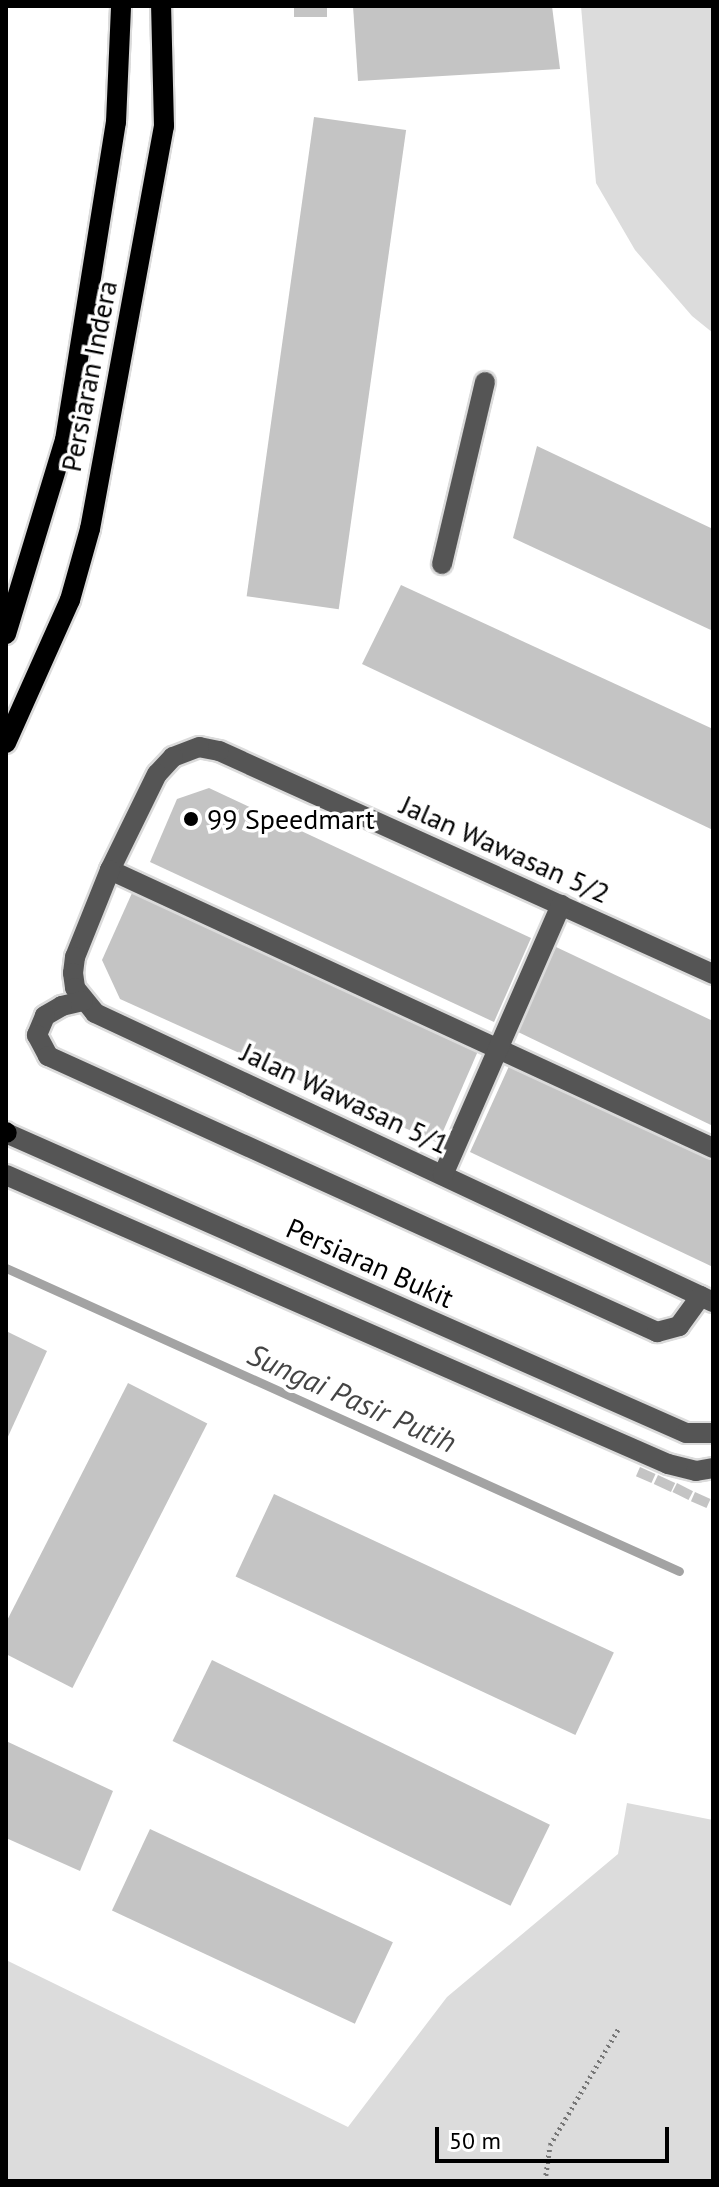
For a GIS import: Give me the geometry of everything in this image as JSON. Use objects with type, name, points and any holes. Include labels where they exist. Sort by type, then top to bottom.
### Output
[{"type":"main road","name":"Persiaran Indera","points":[[6,634],[65,440],[116,122],[121,6]]},
{"type":"main road","name":"Persiaran Indera","points":[[6,743],[70,600],[90,529],[164,126],[161,6]]},
{"type":"street","points":[[442,564],[485,382]]},
{"type":"street","name":"Jalan Wawasan 5/2","points":[[110,870],[157,774],[173,757],[199,747],[219,751],[713,974]]},
{"type":"street","points":[[707,1299],[679,1326],[657,1332],[48,1056],[37,1035],[45,1016],[62,1006],[83,1001],[75,988],[75,957],[110,870],[713,1148]]},
{"type":"street","points":[[443,1175],[561,905]]},
{"type":"street","name":"Jalan Wawasan 5/1","points":[[83,1001],[95,1013],[707,1299]]},
{"type":"street","name":"Persiaran Bukit","points":[[6,1133],[686,1433],[713,1433]]},
{"type":"street","points":[[6,1175],[668,1464],[696,1471],[713,1468]]},
{"type":"path","points":[[545,2181],[550,2145],[619,2028]]},
{"type":"shaded area","points":[[581,6],[713,6],[713,333],[692,316],[635,250],[596,183]]},
{"type":"shaded area","points":[[627,1803],[713,1820],[713,2181],[6,2181],[6,1960],[348,2127],[447,1997],[618,1854]]},
{"type":"building","points":[[294,6],[327,6],[327,17],[294,17]]},
{"type":"building","points":[[353,6],[552,6],[560,69],[358,81]]},
{"type":"building","points":[[314,117],[406,130],[339,609],[247,596]]},
{"type":"building","points":[[537,446],[713,529],[713,631],[513,538]]},
{"type":"building","points":[[401,585],[713,729],[713,830],[362,664]]},
{"type":"building","points":[[209,788],[531,938],[494,1022],[150,862],[177,799]]},
{"type":"building","points":[[132,893],[478,1051],[438,1143],[120,999],[102,960]]},
{"type":"building","points":[[556,947],[713,1021],[713,1126],[516,1031]]},
{"type":"building","points":[[510,1064],[713,1158],[713,1267],[470,1152]]},
{"type":"building","points":[[6,1331],[47,1351],[6,1441]]},
{"type":"building","points":[[128,1383],[207,1423],[72,1688],[6,1654],[6,1622]]},
{"type":"building","points":[[640,1467],[656,1474],[651,1483],[636,1476]]},
{"type":"building","points":[[658,1475],[675,1483],[671,1492],[654,1484]]},
{"type":"building","points":[[677,1483],[693,1491],[688,1500],[672,1492]]},
{"type":"building","points":[[695,1492],[711,1499],[706,1508],[691,1501]]},
{"type":"building","points":[[274,1494],[614,1652],[575,1735],[236,1576]]},
{"type":"building","points":[[212,1660],[550,1825],[510,1906],[173,1741]]},
{"type":"building","points":[[6,1741],[113,1791],[80,1871],[6,1838]]},
{"type":"building","points":[[150,1829],[393,1942],[355,2024],[112,1911]]},
{"type":"waterway","name":"Sungai Pasir Putih","points":[[6,1268],[679,1571]]},
{"type":"place","name":"99 Speedmart","points":[[191,819]]}]
